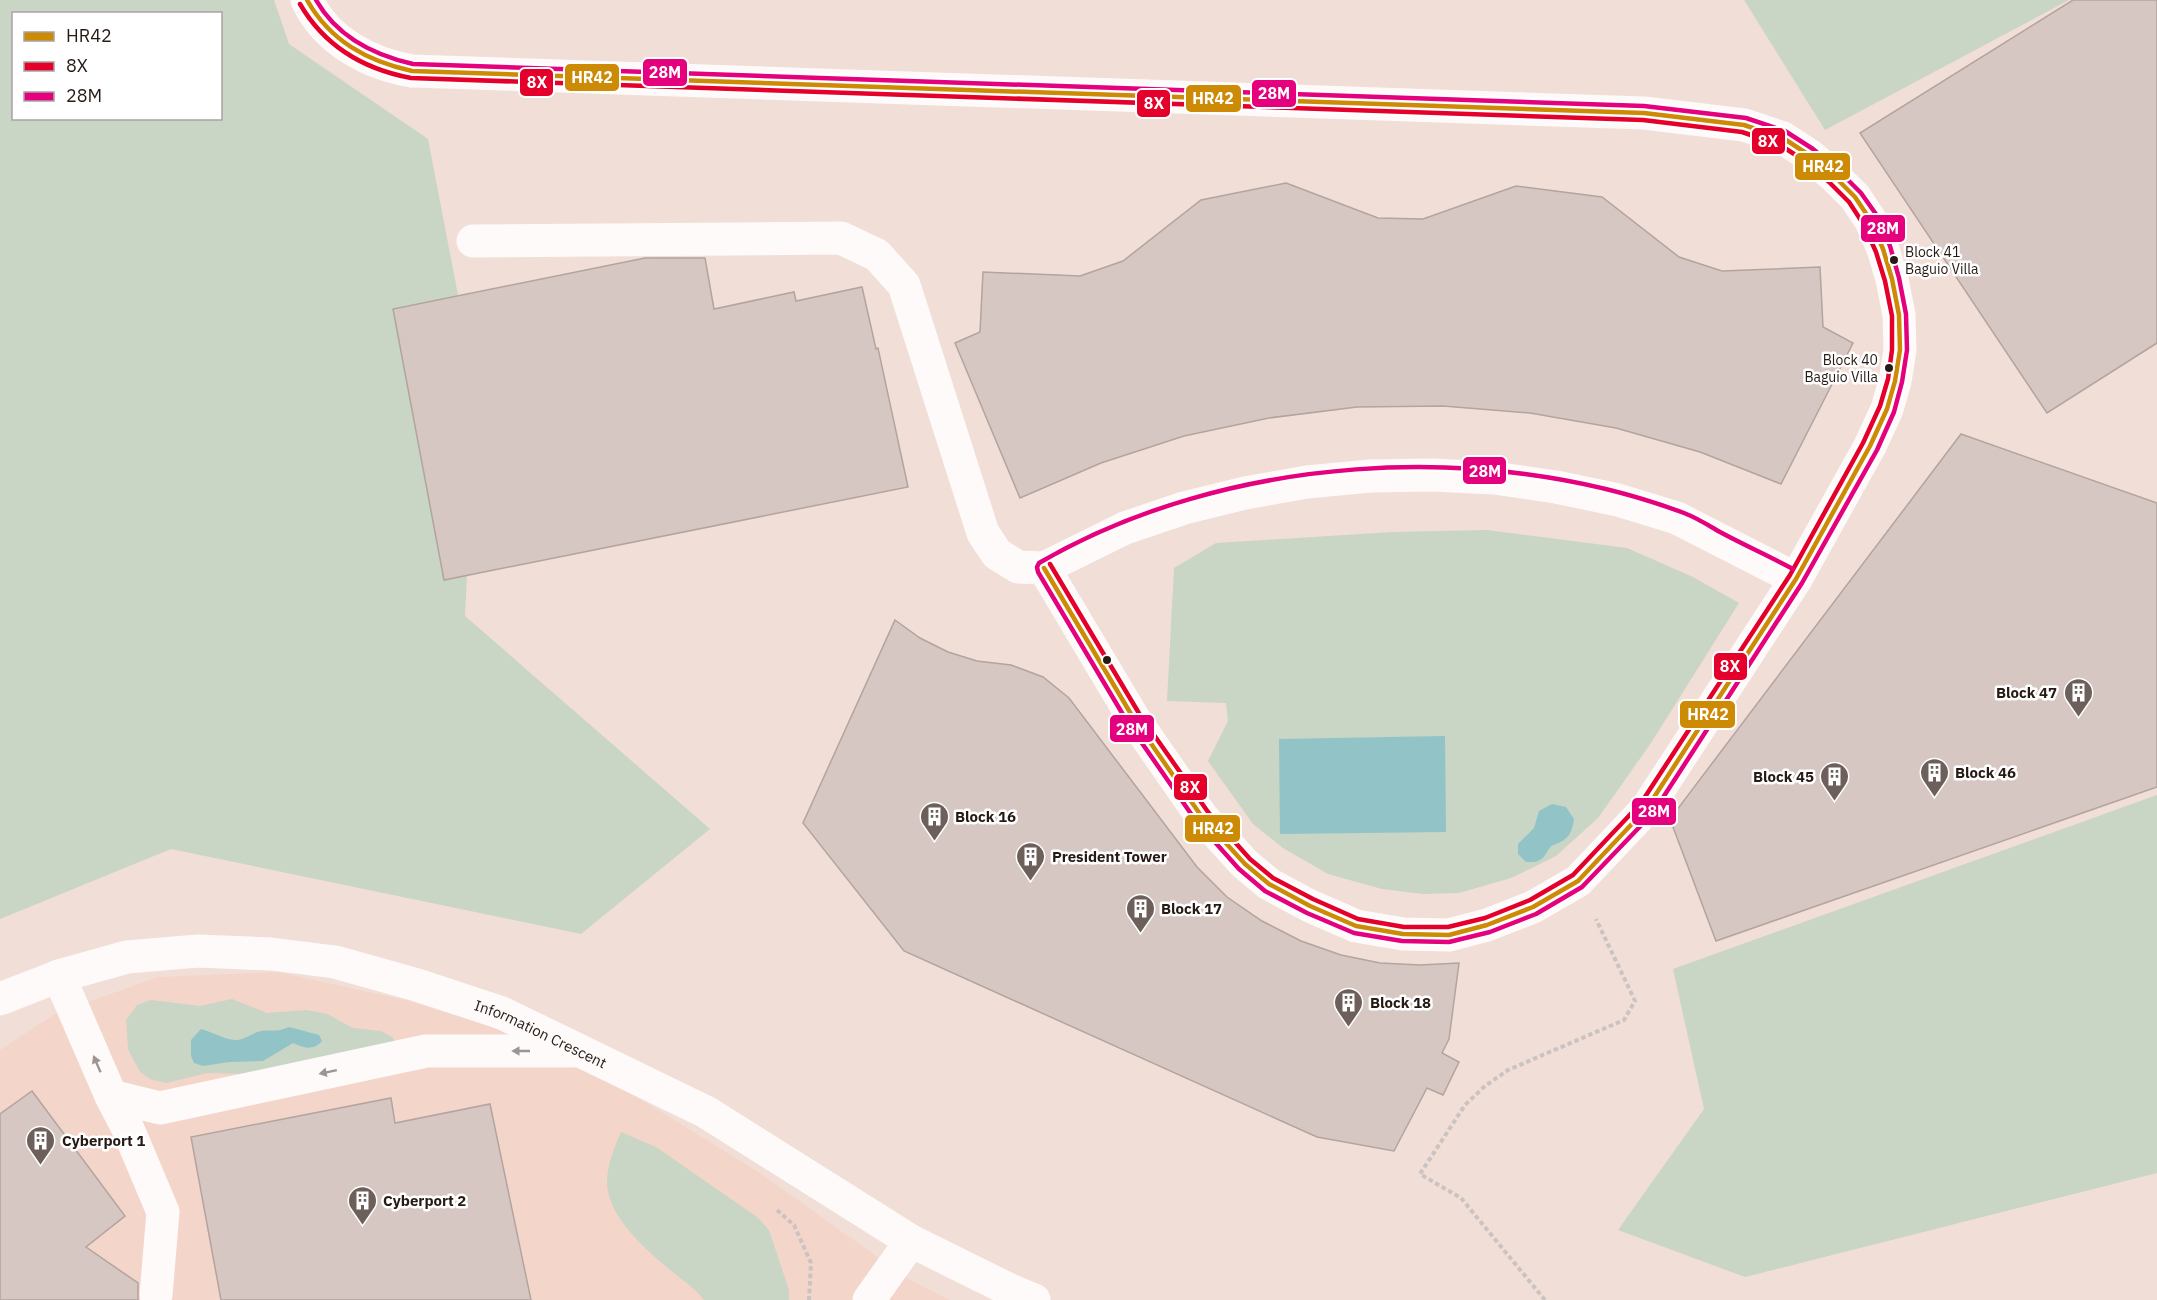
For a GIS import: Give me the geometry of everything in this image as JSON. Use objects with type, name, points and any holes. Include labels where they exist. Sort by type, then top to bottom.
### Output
[{"type":"street","points":[[307,0],[325,27],[344,44],[390,67],[412,71],[1644,113],[1744,125],[1783,138],[1809,155],[1855,197],[1871,221],[1883,249],[1899,315],[1900,350],[1895,381],[1887,409],[1870,446],[1796,579],[1647,808],[1578,881],[1533,907],[1487,925],[1449,935],[1403,934],[1356,926],[1310,906],[1269,884],[1245,864],[1202,817],[1134,719],[1044,568]]},
{"type":"street","points":[[472,241],[841,238],[877,255],[904,285],[983,533],[997,554],[1018,567],[1044,568],[1125,528],[1184,508],[1245,493],[1307,482],[1370,476],[1432,475],[1505,480],[1556,487],[1618,500],[1677,518],[1796,579]]},
{"type":"street","name":"Information Crescent","points":[[0,999],[59,976],[127,957],[198,951],[271,954],[336,962],[417,985],[502,1013],[706,1112],[911,1241],[1034,1300]]},
{"type":"street","points":[[59,976],[163,1212],[156,1295]]},
{"type":"street","points":[[111,1096],[160,1108],[426,1051],[580,1051]]},
{"type":"street","points":[[869,1300],[911,1241]]},
{"type":"path","points":[[1545,1300],[1461,1198],[1420,1174],[1466,1105],[1485,1086],[1508,1070],[1624,1020],[1635,1001],[1578,881]]},
{"type":"shaded area","points":[[278,972],[409,1001],[492,1027],[632,1094],[760,1173],[908,1279],[950,1300],[0,1300],[0,1050],[55,1014],[158,977]]},
{"type":"green space","points":[[0,0],[274,0],[289,44],[428,139],[476,389],[465,616],[710,829],[581,934],[171,849],[0,919]]},
{"type":"green space","points":[[1744,0],[2069,0],[1825,130]]},
{"type":"green space","points":[[1487,530],[1627,548],[1693,577],[1739,603],[1651,743],[1598,818],[1556,856],[1511,878],[1459,893],[1423,894],[1382,889],[1328,874],[1283,848],[1253,824],[1208,761],[1228,721],[1226,703],[1167,701],[1174,568],[1216,543],[1392,532]]},
{"type":"green space","points":[[2157,795],[2157,1173],[1745,1277],[1618,1230],[1704,1109],[1673,969]]},
{"type":"green space","points":[[232,999],[267,1013],[307,1010],[327,1014],[353,1028],[381,1031],[392,1037],[397,1045],[250,1074],[207,1073],[166,1083],[150,1079],[140,1072],[128,1049],[126,1020],[137,1005],[151,1000],[200,1006]]},
{"type":"green space","points":[[621,1132],[656,1147],[757,1217],[769,1230],[789,1290],[789,1300],[704,1300],[639,1241],[620,1219],[608,1194],[609,1168]]},
{"type":"water","points":[[1445,736],[1446,832],[1280,834],[1279,739]]},
{"type":"water","points":[[1552,804],[1566,807],[1574,819],[1570,834],[1565,840],[1551,846],[1542,859],[1536,862],[1526,862],[1518,854],[1518,844],[1534,828],[1539,811]]},
{"type":"water","points":[[289,1027],[319,1035],[322,1041],[308,1048],[293,1043],[263,1061],[229,1062],[203,1066],[194,1063],[191,1056],[191,1040],[201,1029],[224,1038],[238,1040],[261,1031]]},
{"type":"building","points":[[2073,0],[2157,0],[2157,343],[2047,413],[1860,133]]},
{"type":"building","points":[[1286,183],[1378,218],[1423,219],[1516,186],[1602,197],[1679,257],[1722,271],[1820,267],[1823,327],[1853,343],[1781,484],[1700,452],[1616,428],[1530,413],[1443,406],[1357,407],[1269,418],[1184,436],[1101,463],[1020,498],[955,343],[980,332],[983,272],[1080,276],[1123,261],[1201,200]]},
{"type":"building","points":[[645,258],[705,258],[714,309],[794,292],[796,301],[862,287],[876,349],[878,348],[908,487],[444,580],[393,309]]},
{"type":"building","points":[[1961,434],[2157,503],[2157,787],[1716,941],[1670,819]]},
{"type":"building","name":"President Tower","points":[[895,620],[920,638],[948,652],[977,661],[1011,665],[1043,677],[1069,698],[1197,867],[1227,897],[1262,921],[1301,941],[1341,955],[1380,963],[1420,965],[1459,963],[1449,1039],[1442,1053],[1459,1062],[1443,1095],[1427,1088],[1394,1151],[1317,1137],[904,951],[803,823]]},
{"type":"building","name":"Cyberport 1","points":[[32,1091],[125,1216],[86,1247],[138,1283],[138,1300],[0,1300],[0,1114]]},
{"type":"building","name":"Cyberport 2","points":[[391,1098],[395,1123],[490,1104],[531,1300],[221,1300],[191,1137]]},
{"type":"transit line","name":"HR42","points":[[307,0],[327,27],[351,47],[380,61],[412,71],[1644,113],[1744,125],[1783,138],[1809,155],[1834,176],[1855,197],[1871,221],[1883,249],[1899,315],[1900,350],[1895,381],[1887,409],[1870,446],[1796,579],[1647,808],[1578,881],[1533,907],[1487,925],[1449,935],[1403,934],[1356,926],[1310,906],[1269,884],[1245,864],[1202,817],[1134,719],[1044,568]]},
{"type":"transit line","name":"28M","points":[[316,0],[334,24],[357,42],[370,50],[413,64],[1644,106],[1746,118],[1785,131],[1813,149],[1839,171],[1861,193],[1878,217],[1890,246],[1906,314],[1907,350],[1894,412],[1877,450],[1802,583],[1653,813],[1582,887],[1536,914],[1490,932],[1449,942],[1402,941],[1354,933],[1307,913],[1265,891],[1239,869],[1196,821],[1128,723],[1038,572],[1039,563],[1112,527],[1190,499],[1272,480],[1356,469],[1441,467],[1525,474],[1606,489],[1689,515],[1793,569]]},
{"type":"transit line","name":"8X","points":[[300,4],[321,32],[347,54],[377,69],[411,78],[1643,120],[1742,132],[1780,145],[1805,161],[1829,182],[1849,202],[1864,225],[1876,252],[1892,316],[1892,350],[1888,379],[1880,406],[1863,443],[1790,575],[1641,803],[1573,875],[1530,900],[1485,918],[1448,927],[1404,927],[1358,919],[1273,878],[1250,859],[1208,812],[1140,715],[1050,564]]},
{"type":"place","name":"Block 41 Baguio Villa","points":[[1894,260]]},
{"type":"place","name":"Block 40 Baguio Villa","points":[[1889,368]]},
{"type":"place","name":"Block 47","points":[[2078,718]]},
{"type":"place","name":"Block 46","points":[[1934,798]]},
{"type":"place","name":"Block 45","points":[[1835,802]]},
{"type":"place","name":"Block 16","points":[[934,842]]},
{"type":"place","name":"President Tower","points":[[1031,882]]},
{"type":"place","name":"Block 17","points":[[1140,934]]},
{"type":"place","name":"Block 18","points":[[1349,1028]]},
{"type":"place","name":"Cyberport 1","points":[[41,1166]]},
{"type":"place","name":"Cyberport 2","points":[[362,1226]]}]
